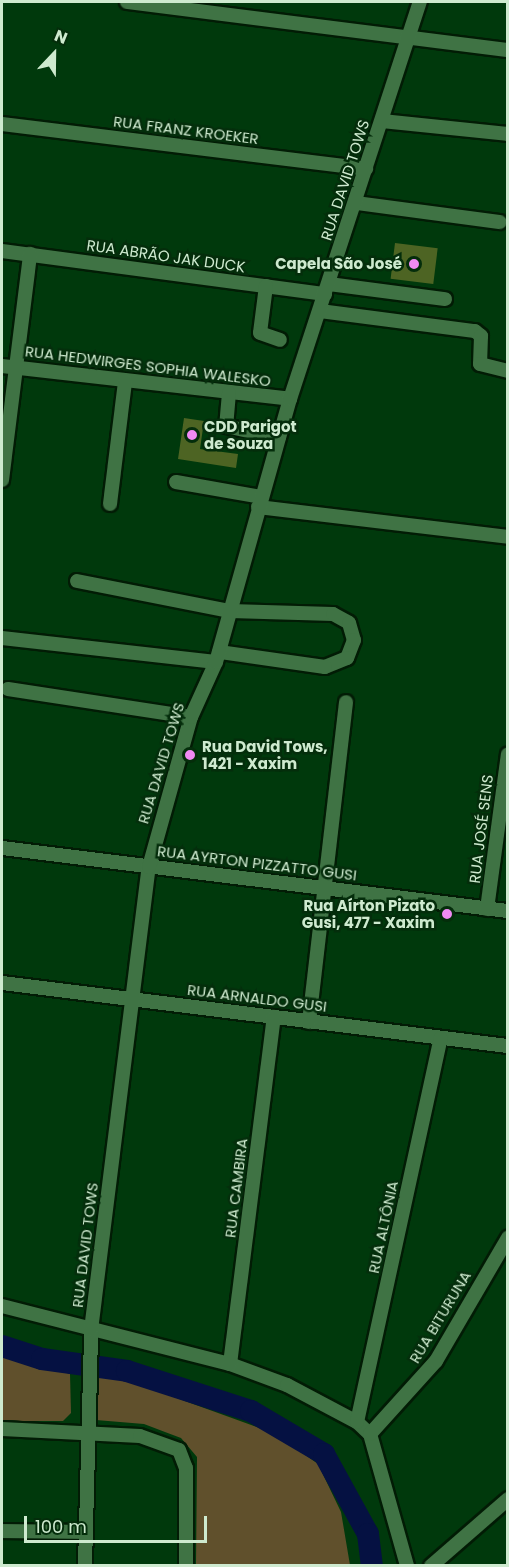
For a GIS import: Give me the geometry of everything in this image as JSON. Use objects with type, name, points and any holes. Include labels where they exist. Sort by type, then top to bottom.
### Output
[{"type":"street","points":[[126,2],[507,50]]},
{"type":"street","name":"RUA DAVID TOWS","points":[[85,1566],[91,1330],[130,999],[149,867],[191,717],[217,657],[290,399],[357,203],[420,2]]},
{"type":"street","points":[[382,121],[507,134]]},
{"type":"street","name":"RUA FRANZ KROEKER","points":[[2,124],[366,169]]},
{"type":"street","points":[[357,203],[505,223]]},
{"type":"street","name":"RUA ABRÃO JAK DUCK","points":[[2,251],[266,286],[445,299]]},
{"type":"street","points":[[2,480],[9,367],[30,254]]},
{"type":"street","points":[[266,286],[260,333],[280,340]]},
{"type":"street","points":[[320,311],[475,331],[481,336],[480,364],[507,371]]},
{"type":"street","name":"RUA HEDWIRGES SOPHIA WALESKO","points":[[9,367],[290,399]]},
{"type":"street","points":[[110,504],[125,381]]},
{"type":"street","points":[[229,393],[226,426],[279,438]]},
{"type":"street","points":[[176,482],[260,502],[507,537]]},
{"type":"street","points":[[2,638],[325,667],[347,658],[354,640],[349,623],[333,615],[230,611],[77,581]]},
{"type":"street","points":[[8,689],[191,717]]},
{"type":"street","points":[[309,1022],[346,702]]},
{"type":"street","name":"RUA JOSÉ SENS","points":[[487,909],[507,754]]},
{"type":"street","name":"RUA AYRTON PIZZATTO GUSI","points":[[2,848],[507,911]]},
{"type":"street","name":"RUA ARNALDO GUSI","points":[[2,983],[507,1046]]},
{"type":"street","name":"RUA CAMBIRA","points":[[230,1364],[274,1017]]},
{"type":"street","name":"RUA ALTÔNIA","points":[[357,1422],[441,1038]]},
{"type":"street","name":"RUA BITURUNA","points":[[370,1434],[436,1361],[506,1242]]},
{"type":"street","points":[[2,1306],[230,1364],[288,1385],[357,1422],[370,1434],[407,1566]]},
{"type":"street","points":[[2,1429],[87,1430],[149,1438],[170,1444],[183,1456],[186,1566]]},
{"type":"street","points":[[431,1566],[507,1499]]},
{"type":"street","points":[[2,1531],[86,1532]]},
{"type":"shaded area","points":[[2,1353],[70,1374],[71,1413],[63,1421],[2,1421]]},
{"type":"shaded area","points":[[96,1377],[127,1380],[276,1434],[318,1464],[341,1512],[350,1565],[196,1565],[197,1457],[181,1438],[144,1424],[96,1420]]},
{"type":"building","name":"Capela São José","points":[[395,243],[438,248],[433,284],[391,279]]},
{"type":"building","name":"CDD Parigot de Souza","points":[[184,418],[204,421],[200,449],[238,454],[236,468],[178,459]]},
{"type":"waterway","points":[[2,1346],[42,1359],[127,1371],[251,1411],[324,1454],[368,1534],[372,1566]]},
{"type":"place","name":"Capela São José","points":[[414,264]]},
{"type":"place","name":"CDD Parigot de Souza","points":[[192,435]]},
{"type":"place","name":"Rua David Tows, 1421 - Xaxim","points":[[190,755]]},
{"type":"place","name":"Rua Aírton Pizato Gusi, 477 - Xaxim","points":[[447,914]]}]
